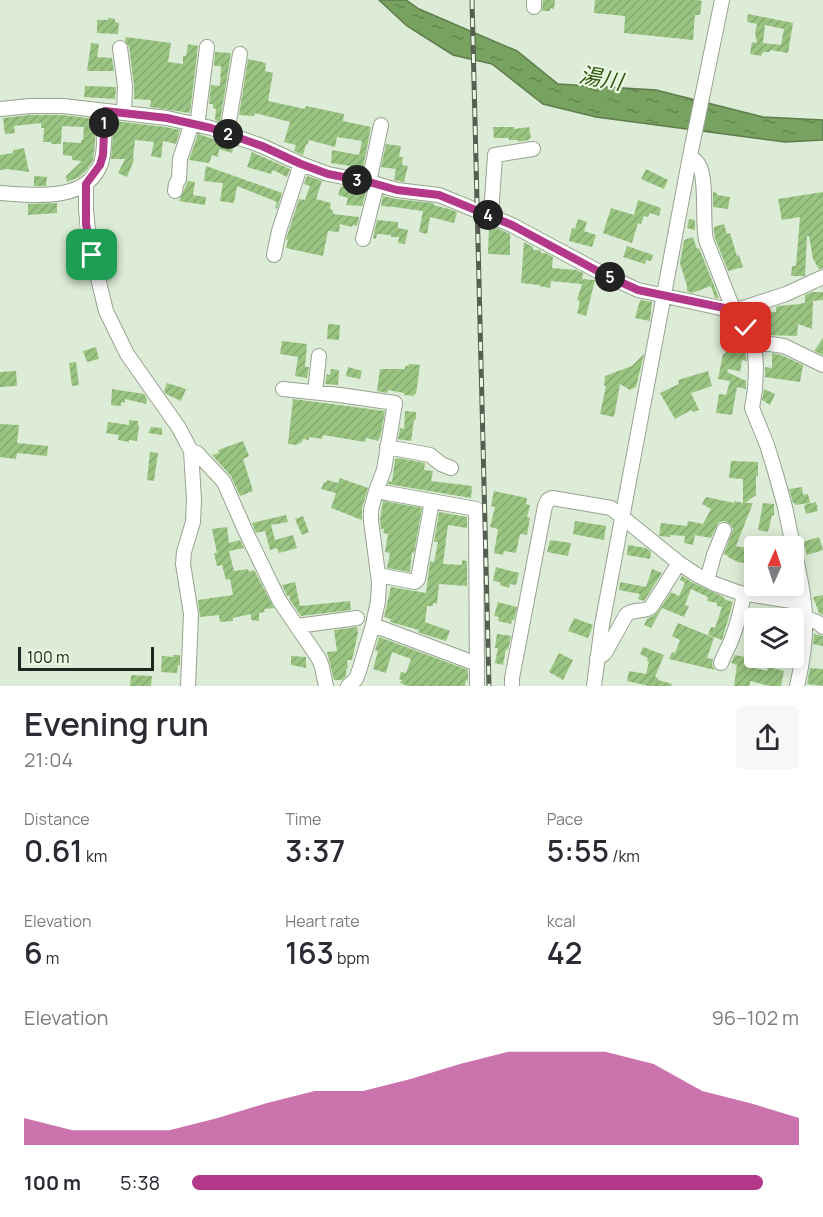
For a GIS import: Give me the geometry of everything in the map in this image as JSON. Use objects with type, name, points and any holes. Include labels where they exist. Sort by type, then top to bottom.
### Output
[{"type":"street","points":[[594,686],[597,659],[690,156],[722,0]]},
{"type":"street","points":[[175,191],[179,179],[180,159],[192,123],[198,118],[207,47]]},
{"type":"street","points":[[120,48],[125,86],[124,112]]},
{"type":"street","points":[[227,133],[240,54]]},
{"type":"street","points":[[0,109],[63,106],[124,112],[192,123],[262,146],[328,174],[397,190],[439,195],[532,235],[605,275],[638,290],[664,296],[734,310],[786,294],[821,279]]},
{"type":"street","points":[[0,194],[43,195],[73,190],[86,184],[100,165],[103,155],[105,111]]},
{"type":"street","points":[[363,239],[381,125]]},
{"type":"street","points":[[491,216],[495,155],[533,149]]},
{"type":"street","points":[[690,156],[701,167],[706,240],[734,310],[746,328],[756,352],[752,408],[776,471],[791,536]]},
{"type":"street","points":[[274,255],[279,231],[301,164]]},
{"type":"street","points":[[86,184],[89,241],[106,311],[128,354],[179,428],[192,451],[193,522],[184,552],[183,564],[191,614],[188,686]]},
{"type":"street","points":[[753,344],[784,346],[823,365]]},
{"type":"street","points":[[315,392],[319,356]]},
{"type":"street","points":[[283,389],[395,403],[384,470],[371,510],[379,582],[378,601],[355,684]]},
{"type":"street","points":[[387,447],[430,454],[441,464],[451,468]]},
{"type":"street","points":[[192,451],[197,453],[224,482],[279,600],[319,659],[326,686]]},
{"type":"street","points":[[376,491],[476,509],[477,686]]},
{"type":"street","points":[[512,686],[545,506],[552,498],[611,508],[679,563],[707,580],[744,594],[730,643],[721,663]]},
{"type":"street","points":[[378,575],[415,582],[418,579],[432,501]]},
{"type":"street","points":[[707,580],[724,531]]},
{"type":"street","points":[[597,659],[605,653],[630,612],[651,607],[679,563]]},
{"type":"street","points":[[757,596],[804,603]]},
{"type":"street","points":[[797,686],[802,668],[805,620],[803,596]]},
{"type":"street","points":[[297,626],[357,618]]},
{"type":"street","points":[[805,620],[818,622],[823,627]]},
{"type":"street","points":[[373,625],[477,664]]},
{"type":"water","name":"湯川","points":[[379,0],[406,0],[419,9],[517,51],[558,84],[656,90],[763,117],[823,120],[823,140],[785,142],[596,117],[543,104],[492,64],[453,55],[407,26]]},
{"type":"building","points":[[543,0],[555,0],[554,9],[542,11]]},
{"type":"building","points":[[595,0],[702,1],[700,15],[695,15],[693,40],[624,33],[625,16],[594,13]]},
{"type":"building","points":[[748,14],[793,23],[788,53],[770,50],[770,52],[763,52],[761,56],[750,54],[752,42],[757,43],[755,33],[757,24],[747,22]],"holes":[[[765,25],[784,29],[781,45],[763,43]]]},
{"type":"building","points":[[108,18],[115,19],[115,22],[119,23],[118,34],[97,33],[97,20],[108,20]]},
{"type":"building","points":[[126,37],[171,43],[168,62],[183,64],[183,56],[186,56],[188,44],[198,46],[190,113],[150,107],[151,100],[134,99]]},
{"type":"building","points":[[91,43],[99,44],[97,57],[112,58],[114,71],[87,71]]},
{"type":"building","points":[[215,52],[231,53],[220,122],[215,120],[216,109],[213,108],[213,104],[209,104],[211,85],[220,86],[221,66],[214,66]]},
{"type":"building","points":[[248,59],[266,63],[265,71],[273,73],[268,101],[344,114],[343,121],[371,127],[363,168],[331,163],[332,150],[359,155],[362,141],[337,137],[335,147],[309,140],[303,155],[294,151],[296,145],[284,142],[290,122],[255,113],[254,116],[239,115]]},
{"type":"building","points":[[85,86],[116,87],[115,99],[84,97]]},
{"type":"building","points":[[62,115],[96,119],[93,160],[87,170],[79,177],[67,182],[66,176],[82,161],[72,160],[72,156],[63,155],[63,142],[81,143],[84,127],[62,126],[61,144],[43,142],[44,128],[41,128],[41,123],[14,126],[15,133],[5,134],[3,118]]},
{"type":"building","points":[[114,121],[180,130],[176,144],[163,141],[161,158],[151,156],[154,142],[135,140],[134,160],[127,177],[118,173],[125,159],[111,159]]},
{"type":"building","points":[[493,127],[514,127],[514,129],[529,127],[531,138],[518,142],[518,140],[509,140],[509,138],[494,138]]},
{"type":"building","points":[[198,134],[234,146],[232,153],[219,149],[218,157],[212,155],[209,163],[189,160]]},
{"type":"building","points":[[386,144],[401,146],[399,157],[403,157],[402,165],[408,166],[404,182],[394,180],[396,169],[381,167]]},
{"type":"building","points":[[24,148],[29,172],[0,170],[0,155]]},
{"type":"building","points":[[252,152],[290,169],[287,177],[273,170],[271,174],[247,167]]},
{"type":"building","points":[[206,166],[282,193],[277,209],[275,208],[277,202],[237,186],[234,203],[220,201],[223,183],[204,181]]},
{"type":"building","points":[[646,169],[668,180],[664,189],[641,179]]},
{"type":"building","points":[[34,176],[47,177],[46,186],[34,186]]},
{"type":"building","points":[[307,176],[322,181],[316,199],[331,203],[330,209],[333,210],[333,214],[359,217],[357,226],[340,224],[339,232],[328,231],[323,256],[286,248],[288,240],[286,239],[299,199],[305,200],[310,186],[304,184]]},
{"type":"building","points":[[188,181],[195,182],[193,195],[206,197],[205,205],[179,201]]},
{"type":"building","points":[[341,186],[366,192],[362,206],[346,205],[348,198],[338,195]]},
{"type":"building","points":[[713,192],[730,197],[728,209],[713,207]]},
{"type":"building","points":[[823,192],[823,268],[819,269],[813,259],[809,236],[807,236],[805,276],[791,276],[792,266],[796,266],[800,217],[782,220],[778,199]]},
{"type":"building","points":[[383,196],[434,203],[433,205],[457,212],[454,223],[430,217],[427,234],[419,232],[423,211],[381,206]]},
{"type":"building","points":[[638,200],[661,208],[659,216],[650,213],[648,217],[644,216],[641,224],[638,223],[632,243],[603,233],[611,208],[634,215]]},
{"type":"building","points":[[57,203],[57,213],[28,215],[28,204]]},
{"type":"building","points":[[578,219],[587,222],[584,231],[596,235],[592,247],[569,241],[572,228],[575,229]]},
{"type":"building","points":[[689,219],[695,220],[695,230],[687,228]]},
{"type":"building","points":[[377,220],[398,222],[398,228],[408,230],[405,244],[398,243],[399,237],[391,237],[391,235],[377,234],[376,239],[373,238]]},
{"type":"building","points":[[724,224],[727,234],[730,233],[743,267],[728,271],[714,231],[714,227]]},
{"type":"building","points":[[489,225],[510,234],[510,255],[488,254]]},
{"type":"building","points":[[693,237],[719,298],[715,298],[711,286],[692,293],[687,291],[680,263],[684,240]]},
{"type":"building","points":[[524,242],[533,247],[533,250],[540,250],[541,253],[553,257],[552,268],[576,270],[583,273],[582,282],[583,279],[595,280],[586,316],[577,313],[580,301],[577,300],[582,284],[551,281],[550,288],[521,283]]},
{"type":"building","points":[[627,246],[653,255],[651,261],[646,260],[645,264],[623,257]]},
{"type":"building","points":[[812,292],[823,292],[823,300],[813,301],[812,329],[798,324],[797,336],[763,335],[764,312],[776,312],[778,306],[805,303],[805,295]]},
{"type":"building","points":[[640,300],[652,302],[650,321],[635,318]]},
{"type":"building","points":[[328,324],[340,325],[339,340],[327,339]]},
{"type":"building","points":[[732,324],[738,334],[724,336],[722,326]]},
{"type":"building","points":[[823,338],[823,355],[814,351]]},
{"type":"building","points":[[282,341],[307,344],[305,367],[309,367],[307,378],[295,376],[298,357],[280,354]]},
{"type":"building","points":[[734,342],[743,344],[747,361],[742,360],[740,373],[728,369],[727,372],[746,381],[746,389],[737,387],[732,415],[716,413],[719,394],[726,395],[730,381],[718,379],[723,354],[726,351],[735,352]]},
{"type":"building","points":[[96,347],[99,359],[87,362],[83,351]]},
{"type":"building","points":[[772,353],[803,365],[800,382],[765,377],[765,367],[772,368]]},
{"type":"building","points":[[644,354],[636,387],[630,390],[620,384],[614,417],[600,414],[606,386],[604,386],[605,376],[632,366]]},
{"type":"building","points":[[76,362],[79,385],[72,386],[69,363]]},
{"type":"building","points":[[420,365],[414,396],[388,390],[387,393],[377,391],[380,369],[405,369],[405,366]]},
{"type":"building","points":[[348,367],[362,371],[360,379],[346,376]]},
{"type":"building","points":[[331,369],[339,370],[338,385],[325,384],[327,374],[330,375]]},
{"type":"building","points":[[16,371],[17,386],[0,387],[0,372]]},
{"type":"building","points":[[708,371],[712,386],[691,393],[699,410],[693,412],[691,410],[675,419],[660,393],[679,384],[678,380]]},
{"type":"building","points":[[167,383],[186,389],[181,401],[166,394],[164,391]]},
{"type":"building","points":[[112,389],[144,394],[147,399],[146,404],[125,399],[125,403],[121,402],[121,406],[111,405]]},
{"type":"building","points":[[764,389],[775,394],[770,405],[762,400]]},
{"type":"building","points":[[293,399],[385,411],[380,438],[378,441],[366,438],[365,442],[323,435],[322,439],[309,437],[309,440],[303,439],[296,445],[288,444]]},
{"type":"building","points":[[405,411],[416,412],[411,441],[398,439],[400,428],[404,429]]},
{"type":"building","points":[[129,420],[138,421],[137,441],[118,440],[119,435],[106,433],[108,422],[129,425]]},
{"type":"building","points":[[0,424],[19,425],[17,443],[48,446],[47,456],[17,453],[16,459],[0,457]]},
{"type":"building","points":[[151,427],[162,428],[162,435],[148,433]]},
{"type":"building","points":[[243,441],[249,456],[243,459],[253,491],[240,496],[231,476],[212,455],[219,453],[218,450]]},
{"type":"building","points":[[150,452],[158,453],[154,481],[147,480]]},
{"type":"building","points":[[395,459],[425,463],[424,470],[433,471],[431,481],[472,486],[471,498],[388,484],[389,481],[392,482]]},
{"type":"building","points":[[731,461],[758,462],[756,495],[745,503],[753,503],[736,546],[744,548],[744,563],[724,554],[733,529],[727,522],[718,523],[711,538],[695,535],[693,545],[684,543],[685,536],[659,536],[661,523],[687,526],[688,521],[703,524],[711,509],[702,504],[706,497],[743,503],[743,479],[729,478]]},
{"type":"building","points":[[340,478],[368,488],[362,508],[362,520],[331,508],[336,493],[321,489],[327,480],[338,483]]},
{"type":"building","points":[[802,487],[803,495],[808,494],[810,503],[795,505],[789,489]]},
{"type":"building","points":[[494,491],[527,498],[526,504],[530,505],[527,535],[520,534],[516,553],[504,551],[503,555],[494,553],[498,529],[490,527],[495,507],[491,506]]},
{"type":"building","points":[[383,501],[422,508],[410,572],[387,568],[390,553],[385,552],[388,534],[383,533],[384,529],[381,529],[380,520]]},
{"type":"building","points":[[816,502],[818,511],[806,514],[804,505]]},
{"type":"building","points":[[763,503],[774,504],[774,516],[772,515],[768,532],[758,530]]},
{"type":"building","points":[[439,512],[467,517],[467,528],[448,525],[443,564],[462,565],[462,560],[467,561],[467,586],[439,584],[437,604],[427,606],[425,622],[450,631],[446,641],[390,622],[391,619],[384,617],[391,587],[426,593],[430,561],[434,562],[438,542],[434,542]]},
{"type":"building","points":[[286,515],[288,522],[271,525],[275,540],[293,535],[297,548],[279,553],[277,548],[270,550],[265,531],[256,533],[252,523]]},
{"type":"building","points":[[303,516],[309,532],[302,535],[295,519]]},
{"type":"building","points":[[575,521],[606,526],[604,540],[573,534]]},
{"type":"building","points":[[227,527],[229,543],[240,540],[244,548],[229,551],[234,571],[254,570],[274,608],[264,609],[265,612],[259,613],[259,621],[251,620],[251,614],[233,618],[233,621],[220,622],[219,615],[200,617],[198,600],[233,595],[230,579],[226,580],[222,565],[217,566],[214,553],[217,553],[212,529]]},
{"type":"building","points":[[819,537],[823,550],[807,555],[804,542]]},
{"type":"building","points":[[550,540],[571,543],[568,556],[547,552]]},
{"type":"building","points":[[628,545],[646,548],[651,552],[650,559],[627,555]]},
{"type":"building","points":[[496,567],[519,573],[516,585],[510,584],[509,588],[500,585],[500,582],[493,581]]},
{"type":"building","points":[[652,569],[662,573],[644,601],[638,599],[640,594],[619,590],[620,582],[646,587]]},
{"type":"building","points":[[682,576],[733,602],[722,640],[708,635],[711,627],[715,628],[722,607],[717,606],[717,603],[707,601],[708,597],[691,589],[685,605],[689,606],[684,617],[662,608],[651,628],[644,625],[647,619],[658,612],[671,592],[679,596],[685,583],[680,580]]},
{"type":"building","points":[[295,582],[300,606],[350,601],[351,610],[301,616],[282,585]]},
{"type":"building","points":[[823,595],[823,615],[819,613],[813,597]]},
{"type":"building","points":[[498,602],[517,607],[511,624],[498,621],[499,617],[494,616]]},
{"type":"building","points":[[574,618],[593,625],[588,638],[568,631]]},
{"type":"building","points":[[678,623],[714,638],[707,658],[713,659],[712,665],[715,670],[669,659],[672,652],[675,653],[680,640],[672,636]]},
{"type":"building","points":[[357,627],[358,633],[352,660],[347,660],[346,676],[342,680],[334,680],[327,652],[337,651],[334,630]]},
{"type":"building","points":[[497,634],[511,636],[503,665],[495,663],[498,648],[495,648]]},
{"type":"building","points":[[814,634],[823,636],[823,646],[813,644]]},
{"type":"building","points":[[379,637],[468,670],[468,681],[466,680],[465,686],[408,686],[400,683],[401,672],[406,673],[411,659],[392,652],[386,673],[373,669]]},
{"type":"building","points":[[643,647],[664,655],[655,677],[672,684],[671,686],[649,686],[627,681],[629,671],[646,674],[649,662],[648,658],[640,654]]},
{"type":"building","points":[[559,653],[573,660],[563,680],[549,672]]},
{"type":"building","points":[[173,655],[180,655],[177,673],[161,672],[162,656],[173,657]]},
{"type":"building","points":[[735,655],[744,657],[744,668],[767,671],[768,668],[772,668],[784,671],[781,686],[750,681],[750,686],[734,686],[737,665],[731,663]]},
{"type":"building","points":[[291,656],[306,657],[306,668],[291,665]]},
{"type":"building","points":[[810,668],[823,669],[823,686],[807,684]]},
{"type":"building","points":[[131,675],[152,676],[151,686],[130,686]]},
{"type":"railway","points":[[472,0],[489,686]]},
{"type":"route","points":[[92,255],[86,224],[86,184],[100,165],[103,155],[105,111],[124,112],[167,118],[211,128],[262,146],[328,174],[397,190],[439,195],[512,225],[638,290],[734,310],[746,328]]}]
